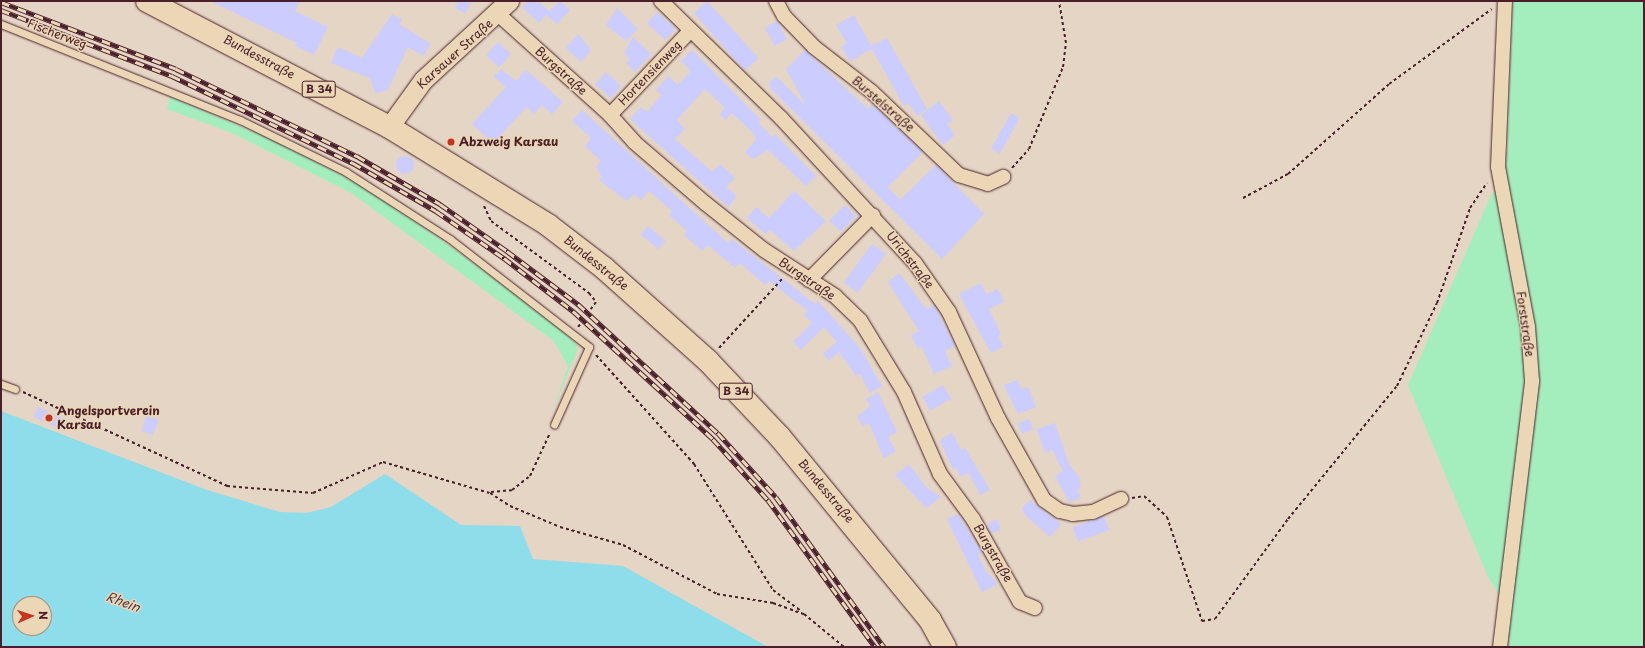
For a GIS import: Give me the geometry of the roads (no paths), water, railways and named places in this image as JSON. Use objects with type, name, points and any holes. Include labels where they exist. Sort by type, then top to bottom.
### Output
[{"type":"main road","name":"Bundesstraße","points":[[160,4],[389,127],[548,225],[604,268],[708,361],[835,502],[930,620],[945,647]]},
{"type":"street","name":"Urichstraße","points":[[660,1],[691,30],[873,215],[915,263],[948,312],[998,418],[1044,500],[1060,511],[1073,514],[1093,512],[1121,499]]},
{"type":"street","name":"Burstelstraße","points":[[776,1],[784,16],[814,47],[872,92],[959,175],[988,184],[1003,177]]},
{"type":"street","name":"Forststraße","points":[[1500,647],[1532,381],[1528,327],[1498,167],[1501,3]]},
{"type":"street","name":"Karsauer Straße","points":[[389,127],[423,80],[504,8]]},
{"type":"street","name":"Burgstraße","points":[[504,8],[610,115],[634,142],[705,203],[764,250],[835,296],[860,320],[904,392],[940,474],[973,519],[1020,602],[1034,608]]},
{"type":"street","name":"Hortensienweg","points":[[610,115],[691,30]]},
{"type":"street","points":[[809,280],[873,215]]},
{"type":"lane","name":"Fischerweg","points":[[1,24],[105,64],[240,120],[346,172],[450,240],[589,347],[554,425]]},
{"type":"lane","points":[[1,384],[15,388]]},
{"type":"water","name":"Rhein","points":[[1,411],[207,490],[280,512],[306,513],[331,507],[385,474],[461,525],[520,526],[533,559],[623,566],[768,647],[1,647]]},
{"type":"railway","points":[[1,2],[176,69],[357,156],[440,204],[507,251],[578,304],[718,433],[776,497],[884,647]]},
{"type":"railway","points":[[1,10],[172,76],[353,163],[436,211],[504,258],[573,311],[713,439],[768,500],[875,647]]},
{"type":"place","name":"Abzweig Karsau","points":[[451,142]]},
{"type":"place","name":"Angelsportverein Karsau","points":[[49,418]]}]
